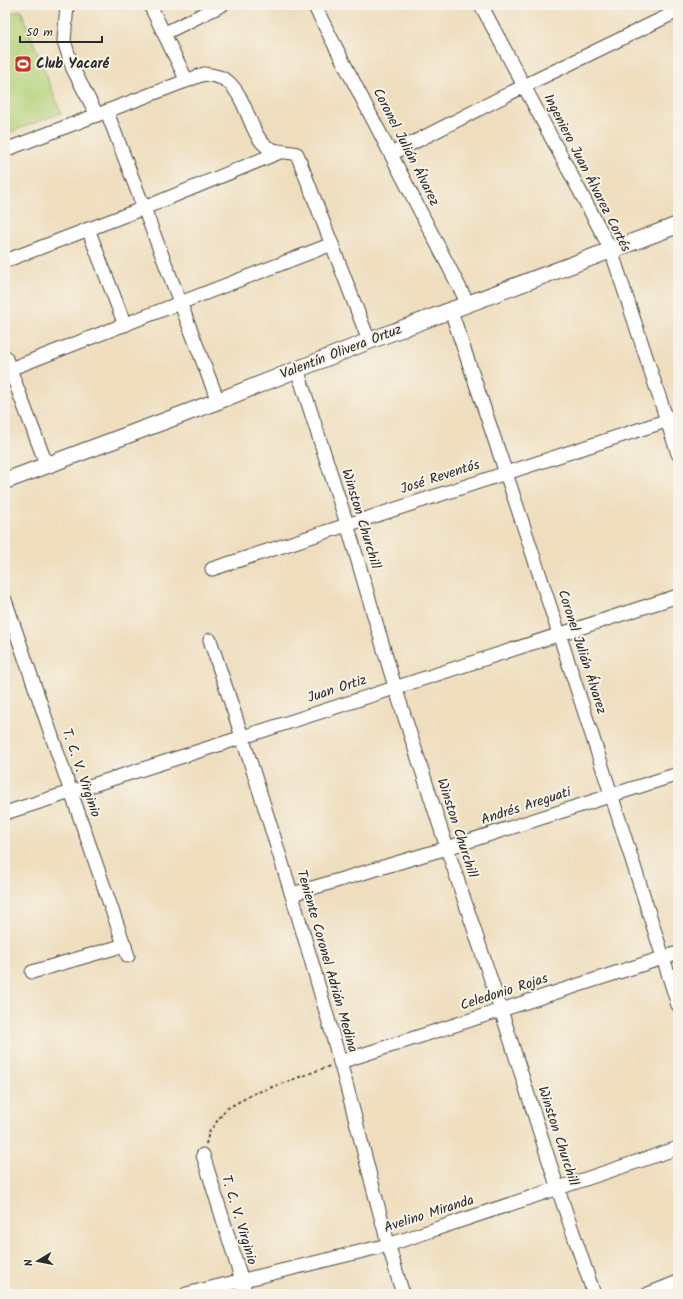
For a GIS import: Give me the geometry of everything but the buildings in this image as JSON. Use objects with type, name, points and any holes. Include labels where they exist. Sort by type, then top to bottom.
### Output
[{"type":"street","points":[[67,5],[64,41],[73,69],[102,114],[144,208],[218,401]]},
{"type":"street","points":[[150,5],[165,33],[187,81]]},
{"type":"street","points":[[165,33],[222,5]]},
{"type":"street","name":"Coronel Julián Álvarez","points":[[314,5],[468,304]]},
{"type":"street","name":"Ingeniero Juan Álvarez Cortés","points":[[481,5],[611,250],[673,419],[678,454]]},
{"type":"street","points":[[391,154],[524,86],[678,11]]},
{"type":"street","points":[[5,150],[204,74],[227,80],[236,91],[258,137],[267,147],[280,152],[291,152],[297,154],[369,341]]},
{"type":"street","points":[[5,261],[144,208],[280,152]]},
{"type":"street","name":"Valentín Olivera Ortuz","points":[[5,481],[218,401],[369,341],[678,225]]},
{"type":"street","points":[[88,229],[125,325]]},
{"type":"street","points":[[10,369],[332,244]]},
{"type":"street","name":"Coronel Julián Álvarez","points":[[451,311],[507,473],[560,634],[678,1005]]},
{"type":"street","points":[[5,356],[47,466]]},
{"type":"street","name":"Winston Churchill","points":[[297,369],[347,524],[395,687],[558,1189],[594,1294]]},
{"type":"street","name":"José Reventós","points":[[212,569],[673,419]]},
{"type":"street","name":"Juan Ortiz","points":[[5,813],[678,596]]},
{"type":"street","name":"T. C. V. Virginio","points":[[5,600],[126,950],[32,972]]},
{"type":"street","name":"Teniente Coronel Adrián Medina","points":[[210,640],[243,737],[292,894],[340,1062],[388,1245],[403,1294]]},
{"type":"street","name":"Andrés Areguati","points":[[292,894],[447,848],[678,774]]},
{"type":"street","name":"Celedonio Rojas","points":[[340,1062],[678,953]]},
{"type":"street","name":"Avelino Miranda","points":[[186,1294],[388,1245],[678,1148]]},
{"type":"street","name":"T. C. V. Virginio","points":[[203,1155],[246,1294]]},
{"type":"street","points":[[648,1294],[678,1282]]},
{"type":"path","points":[[203,1155],[209,1132],[226,1109],[253,1094],[298,1079],[340,1062]]},
{"type":"green space","name":"Club Yacaré","points":[[21,10],[61,113],[5,134],[5,15]]},
{"type":"place","name":"Club Yacaré","points":[[23,64]]}]
